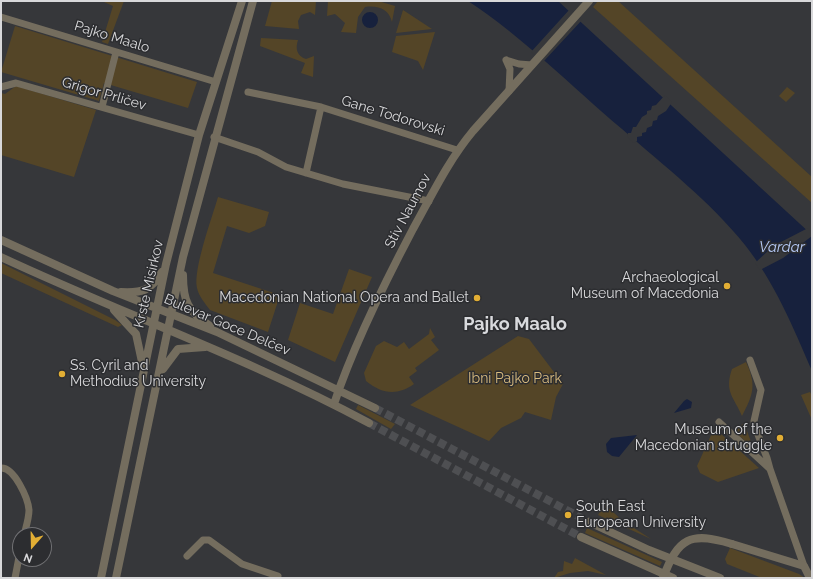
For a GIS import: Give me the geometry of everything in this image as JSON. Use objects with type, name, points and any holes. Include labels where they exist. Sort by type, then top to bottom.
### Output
[{"type":"street","name":"Krste Misirkov","points":[[101,578],[142,372],[166,264],[199,135],[242,1]]},
{"type":"street","name":"Krste Misirkov","points":[[116,578],[183,257],[252,1]]},
{"type":"street","name":"Stiv Naumov","points":[[334,404],[395,264],[457,150],[586,4]]},
{"type":"street","name":"Pajko Maalo","points":[[1,17],[216,82]]},
{"type":"street","points":[[102,107],[116,52]]},
{"type":"street","points":[[510,91],[510,69],[506,60],[519,64],[532,64]]},
{"type":"street","name":"Grigor Prličev","points":[[1,86],[16,83],[199,135]]},
{"type":"street","name":"Gane Todorovski","points":[[248,92],[321,107],[457,150]]},
{"type":"street","name":"Gane Todorovski","points":[[306,173],[321,107]]},
{"type":"street","points":[[214,138],[258,152],[286,167],[342,184],[428,201]]},
{"type":"street","name":"Bulevar Goce Delčev","points":[[1,240],[113,291],[217,332],[375,408]]},
{"type":"street","name":"Bulevar Goce Delčev","points":[[1,257],[105,304],[212,348],[334,404],[369,423]]},
{"type":"street","points":[[183,257],[183,286],[188,307],[217,332]]},
{"type":"street","points":[[113,291],[145,291],[156,281],[166,264]]},
{"type":"street","points":[[105,304],[118,312],[136,334],[142,360],[142,372]]},
{"type":"street","points":[[159,377],[168,361],[178,349],[203,347],[212,348]]},
{"type":"street","points":[[750,360],[760,383],[761,390],[754,421],[755,427],[804,566],[810,578]]},
{"type":"street","points":[[719,422],[770,469]]},
{"type":"street","points":[[1,468],[6,468],[13,473],[27,500],[29,510],[26,527]]},
{"type":"street","points":[[589,522],[649,550],[720,578]]},
{"type":"street","points":[[581,537],[673,578]]},
{"type":"street","points":[[663,578],[675,552],[687,541],[703,538],[732,544],[804,566]]},
{"type":"street","points":[[187,556],[203,540],[209,540],[242,564],[278,576]]},
{"type":"street","points":[[15,578],[17,567]]},
{"type":"green space","points":[[104,1],[124,1],[108,44],[102,42],[113,6]]},
{"type":"green space","points":[[272,1],[316,1],[315,15],[310,12],[301,15],[298,21],[299,29],[265,26]]},
{"type":"green space","points":[[328,1],[378,1],[395,6],[392,22],[386,11],[378,7],[365,7],[358,17],[356,33],[341,32],[345,23],[335,14],[327,16]]},
{"type":"green space","points":[[598,1],[618,1],[812,177],[812,203],[593,7]]},
{"type":"green space","points":[[403,10],[432,29],[396,33]]},
{"type":"green space","points":[[15,26],[197,82],[188,108],[104,83],[99,101],[1,72]]},
{"type":"green space","points":[[435,32],[423,70],[418,61],[392,52],[396,36]]},
{"type":"green space","points":[[261,38],[298,40],[297,49],[303,58],[306,59],[314,56],[313,77],[301,73],[305,63],[260,46]]},
{"type":"green space","points":[[16,86],[96,110],[74,177],[1,155],[1,93],[5,94]]},
{"type":"green space","points":[[787,87],[795,93],[786,102],[779,96]]},
{"type":"green space","points":[[218,197],[269,212],[265,226],[249,233],[227,226],[213,273],[280,295],[268,332],[210,310],[202,300],[198,291],[197,279],[200,256]]},
{"type":"green space","points":[[1,263],[115,320],[122,325],[118,327],[1,273]]},
{"type":"green space","points":[[349,269],[372,277],[335,362],[288,340],[300,303],[333,314]]},
{"type":"green space","points":[[430,328],[435,337],[431,340],[439,350],[415,368],[417,371],[409,377],[414,384],[408,388],[396,392],[390,392],[378,389],[366,381],[364,373],[376,346],[384,341],[397,347],[404,342],[409,349],[429,334]]},
{"type":"green space","name":"Ibni Pajko Park","points":[[518,336],[529,339],[563,384],[556,397],[551,420],[525,412],[521,418],[501,428],[489,441],[410,405]]},
{"type":"green space","points":[[746,362],[752,377],[752,390],[749,402],[742,416],[731,394],[729,383],[732,369]]},
{"type":"green space","points":[[810,392],[812,396],[812,420],[801,395]]},
{"type":"green space","points":[[358,405],[395,424],[391,429],[356,409]]},
{"type":"green space","points":[[744,423],[753,447],[753,448],[734,431]]},
{"type":"green space","points":[[712,433],[720,433],[759,468],[718,482],[700,473],[697,466]]},
{"type":"green space","points":[[604,504],[623,521],[651,539],[598,515]]},
{"type":"green space","points":[[587,528],[662,562],[660,566],[585,533]]},
{"type":"green space","points":[[730,548],[799,574],[805,578],[762,578],[727,564],[725,559]]},
{"type":"green space","points":[[575,558],[606,575],[588,571],[570,573],[554,578],[558,572],[563,571],[564,561],[572,564]]},
{"type":"water","name":"Vardar","points":[[468,1],[558,1],[812,235],[812,371],[774,290],[756,260],[731,229],[686,184],[528,46],[489,15]]},
{"type":"water","points":[[367,12],[373,12],[378,17],[376,26],[373,28],[367,28],[362,23],[362,17]]},
{"type":"water","points":[[687,399],[692,402],[691,408],[674,413],[684,401]]},
{"type":"water","points":[[637,435],[619,457],[612,456],[607,452],[606,444],[611,438]]},
{"type":"pier","points":[[570,9],[582,20],[543,62],[531,52]]},
{"type":"pier","points":[[665,95],[672,102],[666,111],[658,116],[657,120],[653,121],[652,126],[647,128],[646,132],[642,133],[642,136],[637,137],[637,141],[634,143],[627,137],[628,133],[631,133],[633,127],[636,127],[642,117],[647,114],[647,111],[651,110],[652,106],[656,105]]},
{"type":"pier","points":[[808,228],[812,232],[812,236],[783,258],[760,270],[755,263],[770,249]]},
{"type":"tunnel","points":[[375,408],[589,522]]},
{"type":"tunnel","points":[[369,423],[581,537]]},
{"type":"place","name":"Archaeological Museum of Macedonia","points":[[727,286]]},
{"type":"place","name":"Macedonian National Opera and Ballet","points":[[477,298]]},
{"type":"place","name":"Ss. Cyril and Methodius University","points":[[62,374]]},
{"type":"place","name":"Museum of the Macedonian struggle","points":[[780,438]]},
{"type":"place","name":"South East European University","points":[[568,515]]},
{"type":"district","name":"Pajko Maalo","points":[[515,325]]}]
